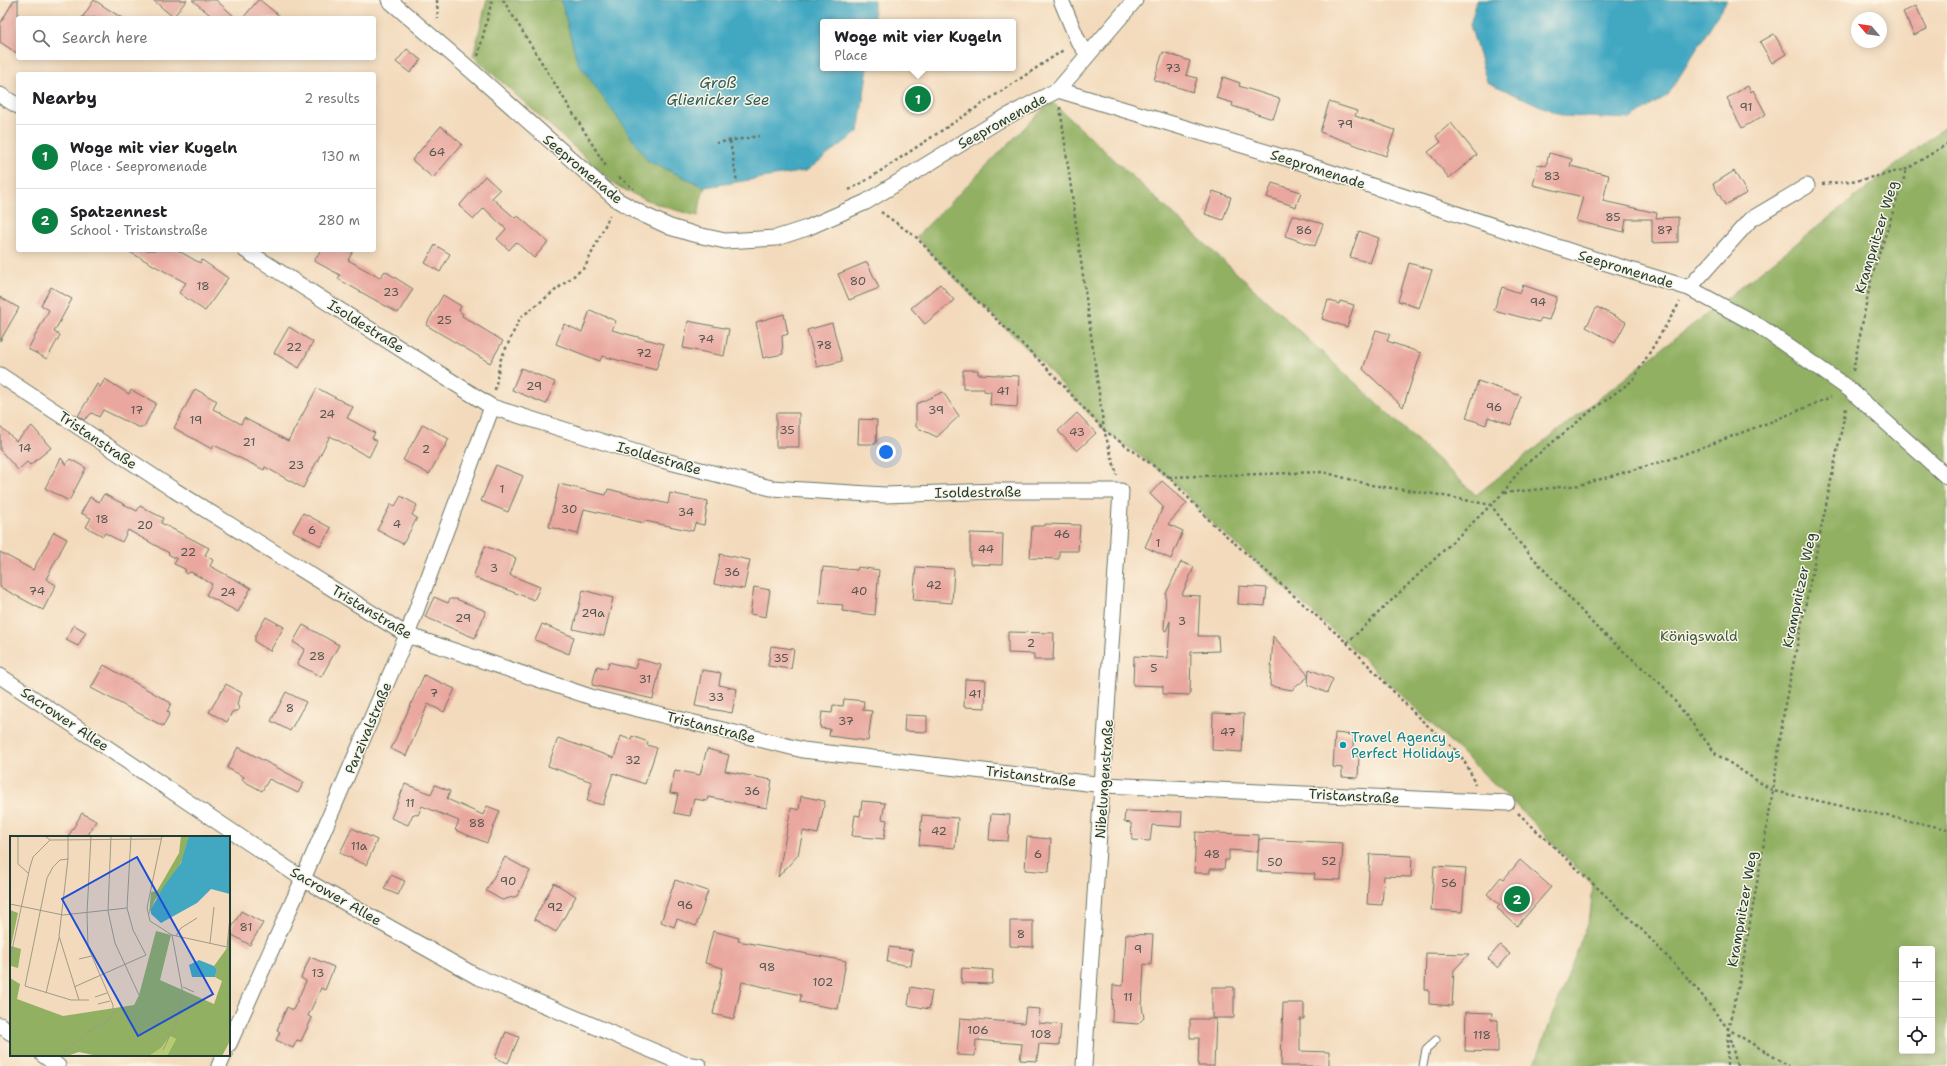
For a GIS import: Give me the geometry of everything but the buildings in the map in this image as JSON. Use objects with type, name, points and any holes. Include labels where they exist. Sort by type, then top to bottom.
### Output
[{"type":"street","name":"Seepromenade","points":[[389,0],[474,72],[617,200],[670,226],[693,234],[725,241],[776,238],[807,228],[866,202],[998,121],[1058,90],[1299,162],[1597,260],[1689,288],[1759,326],[1849,389],[1947,477]]},
{"type":"street","points":[[1061,0],[1078,41],[1088,53]]},
{"type":"street","points":[[1058,90],[1088,53],[1135,0]]},
{"type":"street","points":[[0,95],[16,105]]},
{"type":"street","name":"Seepromenade","points":[[1689,288],[1750,220],[1808,186]]},
{"type":"street","name":"Isoldestraße","points":[[248,252],[492,407],[654,458],[771,488],[885,495],[996,491],[1121,491]]},
{"type":"street","name":"Tristanstraße","points":[[0,375],[174,490],[408,635],[594,698],[803,750],[1104,785],[1507,803]]},
{"type":"street","name":"Parzivalstraße","points":[[230,1042],[303,879],[408,635],[492,407]]},
{"type":"street","name":"Nibelungenstraße","points":[[1084,1066],[1104,785],[1121,491]]},
{"type":"street","name":"Sacrower Allee","points":[[0,676],[303,879],[476,976],[684,1064],[699,1066]]},
{"type":"street","points":[[0,1025],[10,1032]]},
{"type":"street","points":[[44,1056],[58,1066]]},
{"type":"street","points":[[219,1066],[224,1056]]},
{"type":"lane","points":[[1423,1066],[1426,1049],[1436,1040]]},
{"type":"path","points":[[474,72],[492,0]]},
{"type":"path","points":[[503,0],[607,168],[636,190]]},
{"type":"path","points":[[842,193],[870,178],[1078,41]]},
{"type":"path","points":[[1058,90],[1104,430],[1121,491]]},
{"type":"path","points":[[716,143],[759,136]]},
{"type":"path","points":[[730,141],[737,182]]},
{"type":"path","name":"Krampnitzer Weg","points":[[1727,1066],[1728,1029],[1740,980],[1773,791],[1785,704],[1842,432],[1870,279],[1907,170],[1947,144]]},
{"type":"path","points":[[595,181],[607,168]]},
{"type":"path","points":[[1808,186],[1860,180],[1907,170]]},
{"type":"path","points":[[492,407],[500,361],[520,318],[585,266],[617,200]]},
{"type":"path","points":[[866,202],[916,237],[964,289],[1045,366],[1104,430],[1169,477],[1212,523],[1347,643],[1419,718],[1459,754],[1470,771],[1476,788],[1477,802]]},
{"type":"path","points":[[1347,643],[1503,493],[1522,468],[1633,380],[1689,288]]},
{"type":"path","points":[[1503,493],[1580,485],[1671,459],[1773,421],[1849,389]]},
{"type":"path","points":[[1169,477],[1323,472],[1371,485],[1434,494],[1491,505],[1516,539],[1596,627],[1663,686],[1716,754],[1773,791],[1947,829]]},
{"type":"path","points":[[1507,803],[1642,930],[1694,985],[1728,1029],[1789,1066]]},
{"type":"path","points":[[1728,1029],[1737,1066]]},
{"type":"green space","points":[[487,0],[561,0],[648,161],[705,187],[698,216],[656,204],[616,185],[473,56]]},
{"type":"green space","name":"Königswald","points":[[1051,101],[1476,495],[1947,125],[1947,1066],[1534,1066],[1590,916],[1593,885],[1510,799],[1347,643],[1212,523],[1169,477],[1104,430],[1045,366],[965,289],[916,237]]},
{"type":"water","name":"Groß Glienicker See","points":[[561,0],[874,0],[874,19],[820,19],[820,71],[868,71],[858,132],[806,171],[705,187],[648,161],[577,61]]},
{"type":"water","points":[[1477,0],[1727,0],[1668,95],[1630,119],[1563,116],[1487,82],[1470,25]]},
{"type":"place","name":"Woge mit vier Kugeln","points":[[918,99]]},
{"type":"place","name":"Travel Agency Perfect Holidays","points":[[1343,745]]},
{"type":"place","name":"Spatzennest","points":[[1517,899]]}]
